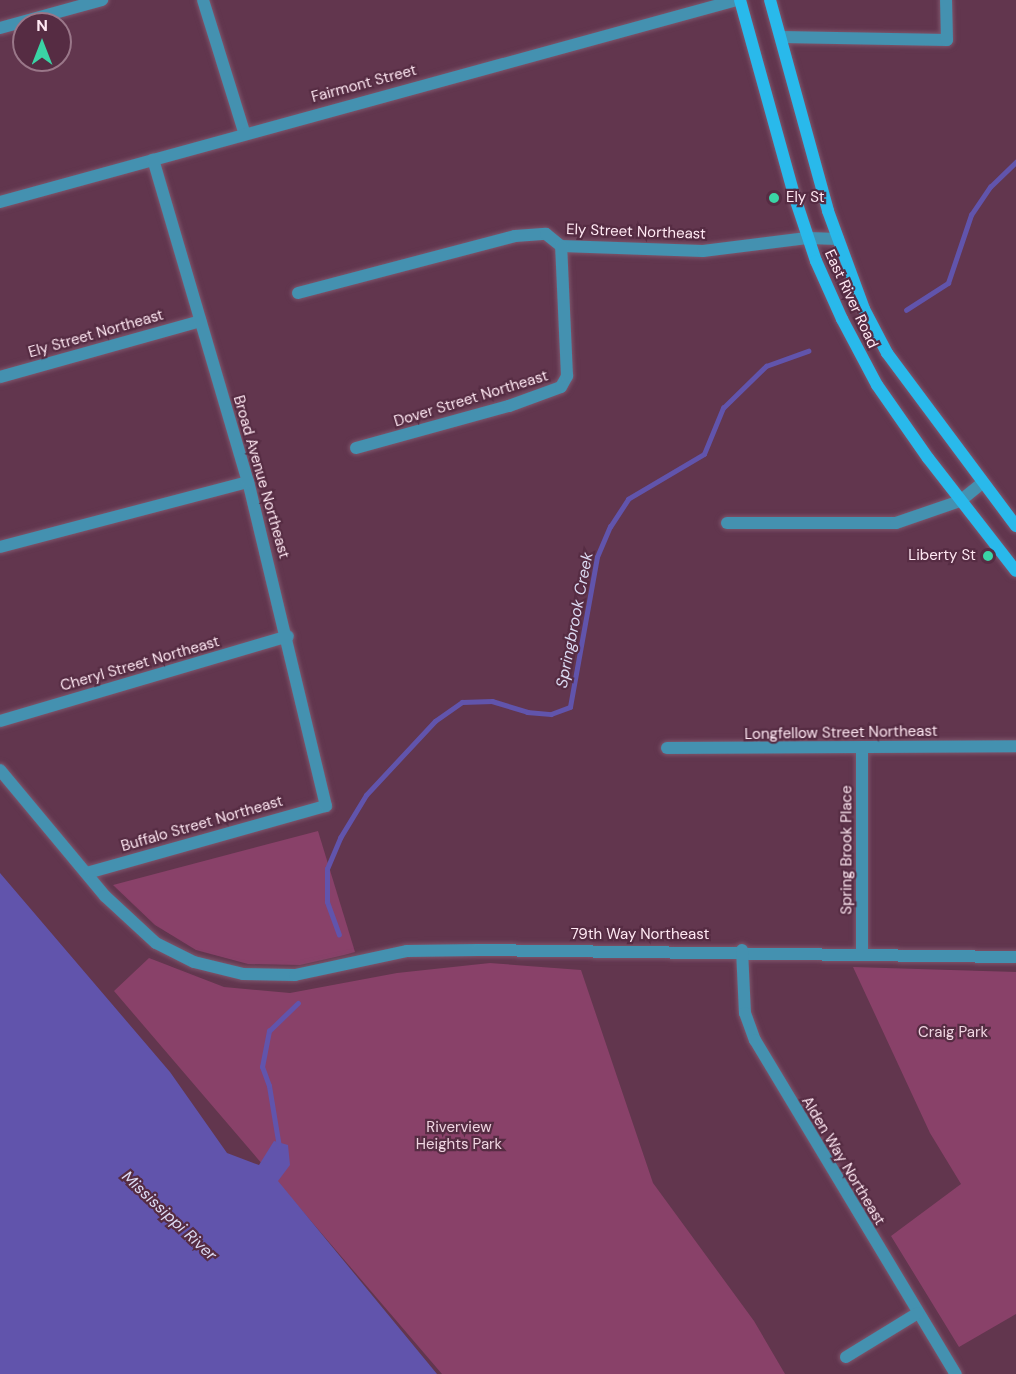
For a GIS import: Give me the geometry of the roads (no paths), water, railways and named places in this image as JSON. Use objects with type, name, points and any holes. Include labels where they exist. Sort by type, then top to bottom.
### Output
[{"type":"main road","name":"East River Road","points":[[738,0],[808,238],[842,319],[877,384],[960,501],[1016,571]]},
{"type":"main road","name":"East River Road","points":[[770,0],[838,239],[864,309],[887,353],[1016,526]]},
{"type":"street","points":[[0,28],[102,0]]},
{"type":"street","points":[[203,0],[244,132]]},
{"type":"street","name":"Fairmont Street","points":[[0,202],[153,160],[244,132],[738,0]]},
{"type":"street","points":[[782,37],[947,40],[946,0]]},
{"type":"street","name":"Broad Avenue Northeast","points":[[153,160],[248,482],[288,636],[326,806]]},
{"type":"street","name":"Ely Street Northeast","points":[[298,293],[515,236],[546,234],[561,246],[703,251],[808,238],[838,239]]},
{"type":"street","name":"Dover Street Northeast","points":[[356,448],[508,406],[561,387],[567,376],[561,246]]},
{"type":"street","name":"Ely Street Northeast","points":[[0,377],[200,321]]},
{"type":"street","points":[[0,547],[248,482]]},
{"type":"street","points":[[727,523],[896,523],[960,501],[982,483]]},
{"type":"street","name":"Cheryl Street Northeast","points":[[0,721],[288,636]]},
{"type":"street","name":"Longfellow Street Northeast","points":[[667,748],[1016,746]]},
{"type":"street","name":"Spring Brook Place","points":[[862,747],[862,953]]},
{"type":"street","name":"79th Way Northeast","points":[[0,770],[87,873],[156,942],[221,970],[266,977],[312,973],[407,951],[742,950],[1016,957]]},
{"type":"street","name":"Buffalo Street Northeast","points":[[87,873],[326,806]]},
{"type":"street","name":"Alden Way Northeast","points":[[742,950],[745,1013],[755,1040],[956,1374]]},
{"type":"street","points":[[846,1357],[918,1313]]},
{"type":"water","name":"Mississippi River","points":[[0,873],[170,1072],[227,1153],[259,1165],[274,1141],[288,1145],[290,1165],[278,1181],[437,1374],[0,1374]]},
{"type":"waterway","name":"Springbrook Creek","points":[[906,310],[948,283],[971,215],[990,187],[1016,162]]},
{"type":"waterway","name":"Springbrook Creek","points":[[339,935],[327,902],[327,869],[340,838],[366,795],[435,721],[462,702],[492,701],[527,712],[551,714],[570,707],[597,557],[610,527],[628,499],[704,454],[723,408],[766,366],[808,351]]},
{"type":"waterway","name":"Springbrook Creek","points":[[279,1147],[269,1086],[262,1067],[269,1031],[298,1003]]},
{"type":"place","name":"Ely St","points":[[774,198]]},
{"type":"place","name":"Liberty St","points":[[988,556]]},
{"type":"park label","name":"Craig Park","points":[[953,1033]]},
{"type":"park label","name":"Riverview Heights Park","points":[[459,1136]]}]
